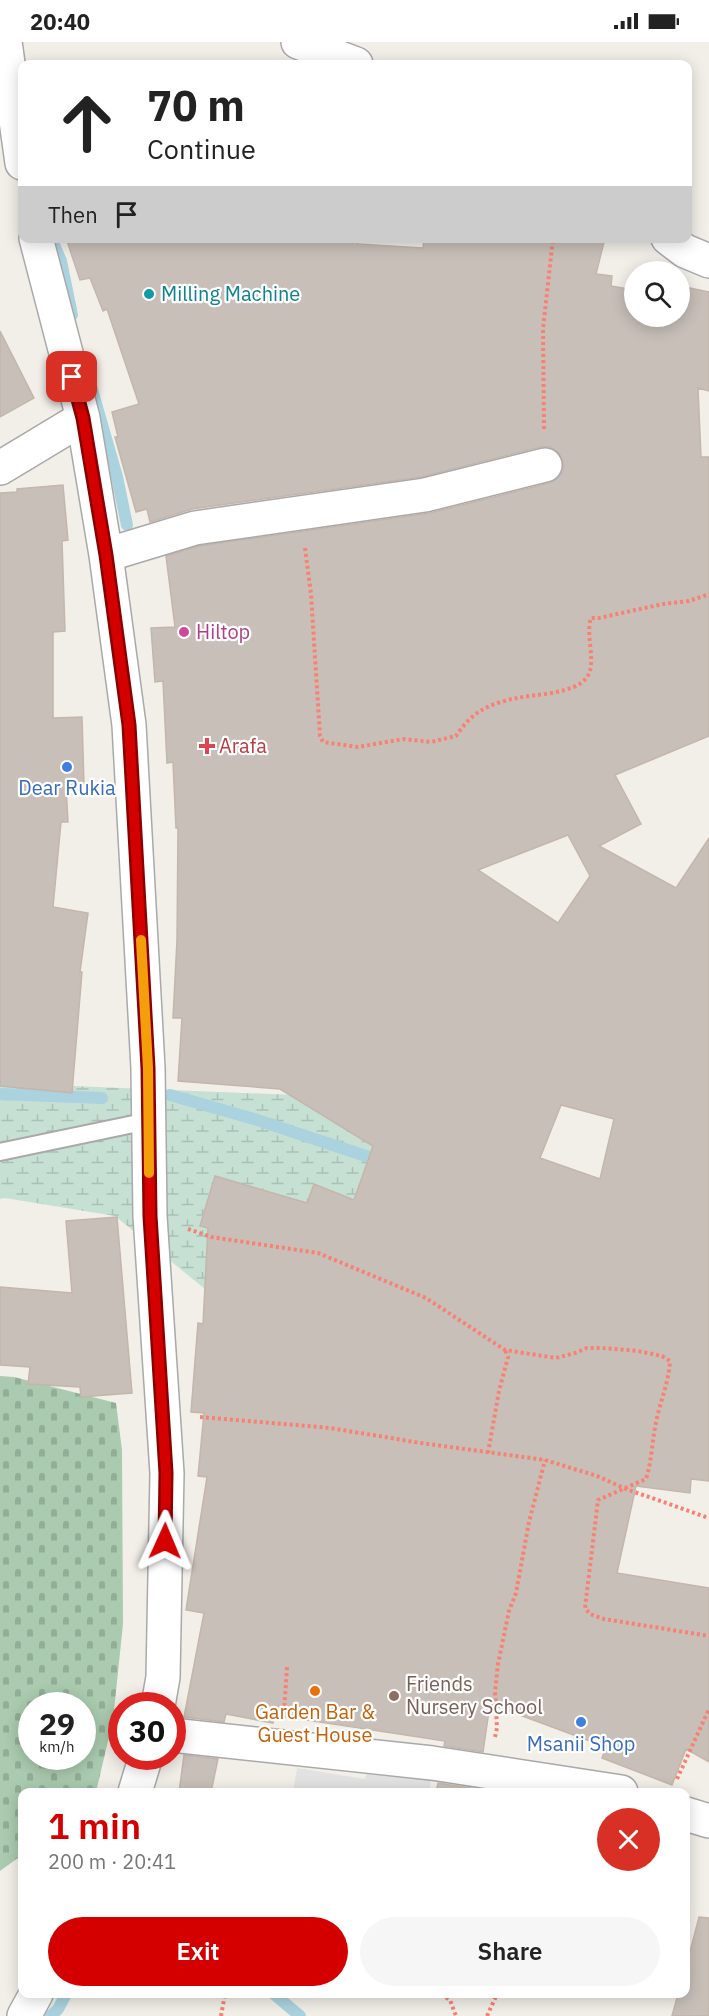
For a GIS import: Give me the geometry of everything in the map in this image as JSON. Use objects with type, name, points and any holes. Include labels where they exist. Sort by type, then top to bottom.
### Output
[{"type":"street","points":[[5,42],[18,135]]},
{"type":"street","points":[[298,42],[345,60]]},
{"type":"street","points":[[37,243],[83,418],[106,555],[129,725],[148,1068],[150,1216],[166,1473],[163,1665],[160,1692]]},
{"type":"street","points":[[675,243],[685,251],[709,261]]},
{"type":"street","points":[[0,468],[83,418]]},
{"type":"street","points":[[106,555],[195,528],[425,495],[545,465]]},
{"type":"street","points":[[186,1736],[279,1745],[490,1771],[596,1788]]},
{"type":"street","points":[[136,1788],[142,1770]]},
{"type":"street","points":[[690,1815],[709,1821]]},
{"type":"street","points":[[24,2016],[34,1998]]},
{"type":"lane","points":[[0,1152],[148,1121]]},
{"type":"path","points":[[545,465],[543,329],[552,243]]},
{"type":"path","points":[[299,513],[308,564],[320,736],[323,742],[358,747],[403,739],[431,742],[456,736],[480,710],[515,698],[574,687],[587,678],[591,667],[588,624],[591,618],[689,601],[709,594]]},
{"type":"path","points":[[150,1216],[211,1237],[318,1253],[426,1298],[505,1350],[556,1358],[587,1348],[601,1348],[662,1356],[670,1361],[656,1422],[652,1462],[646,1479],[626,1490],[598,1500],[585,1608],[590,1614],[604,1619],[709,1636]]},
{"type":"path","points":[[488,1453],[499,1391],[508,1358],[505,1350]]},
{"type":"path","points":[[164,1414],[330,1428],[545,1460],[597,1476],[626,1490],[709,1518]]},
{"type":"path","points":[[490,1771],[497,1728],[495,1692],[498,1664],[509,1611],[516,1593],[529,1521],[545,1460]]},
{"type":"path","points":[[279,1745],[287,1667]]},
{"type":"path","points":[[675,1782],[709,1709]]},
{"type":"path","points":[[221,2016],[224,1998]]},
{"type":"path","points":[[447,1998],[456,2016]]},
{"type":"path","points":[[487,2016],[495,1998]]},
{"type":"green space","points":[[0,1083],[370,1098],[709,1225],[221,1302],[115,1216],[0,1199]]},
{"type":"green space","points":[[0,1376],[14,1377],[116,1403],[122,1450],[123,1624],[116,1692],[108,1692],[108,1741],[97,1788],[18,1788],[18,1858],[0,1871]]},
{"type":"shaded area","points":[[368,1765],[432,1776],[430,1788],[294,1788],[297,1768],[365,1779]]},
{"type":"building","points":[[68,243],[358,243],[423,248],[424,243],[604,243],[596,274],[612,276],[611,286],[624,288],[624,327],[690,327],[690,288],[709,292],[709,391],[698,388],[701,457],[709,457],[709,736],[615,775],[641,824],[599,846],[676,888],[709,838],[709,1481],[691,1479],[690,1493],[636,1486],[617,1573],[709,1588],[709,1762],[686,1749],[672,1785],[602,1758],[606,1747],[490,1704],[483,1752],[444,1746],[445,1741],[274,1715],[273,1723],[226,1714],[224,1722],[186,1717],[186,1707],[204,1613],[186,1610],[207,1477],[198,1476],[204,1413],[191,1412],[198,1323],[203,1324],[208,1228],[200,1226],[215,1176],[307,1203],[314,1184],[354,1200],[373,1146],[280,1089],[178,1081],[182,1018],[173,1018],[177,940],[178,828],[176,828],[173,762],[167,763],[163,681],[155,682],[151,628],[175,627],[166,556],[199,546],[430,513],[550,483],[563,471],[563,461],[558,452],[550,447],[540,447],[421,477],[192,509],[150,522],[147,509],[136,512],[115,437],[118,437],[112,412],[139,404],[107,309],[103,311],[90,278],[80,280]],"holes":[[[568,835],[590,876],[558,923],[478,870]],[[561,1105],[614,1119],[600,1179],[540,1158]]]},
{"type":"building","points":[[0,331],[34,398],[0,417]]},
{"type":"building","points":[[63,485],[68,540],[62,541],[65,631],[53,632],[53,718],[82,717],[84,785],[66,786],[68,822],[61,822],[53,907],[88,913],[80,972],[82,972],[72,1093],[0,1086],[0,493],[17,492],[17,489]]},
{"type":"building","points":[[117,1217],[132,1393],[81,1397],[80,1387],[28,1384],[30,1367],[0,1365],[0,1287],[72,1293],[66,1221]]},
{"type":"building","points":[[186,1755],[218,1759],[212,1788],[180,1788],[182,1770],[186,1770]]},
{"type":"building","points":[[438,1783],[470,1788],[437,1788]]},
{"type":"building","points":[[699,1917],[709,1918],[709,2016],[672,2016],[677,1998],[690,1998],[690,1952]]},
{"type":"waterway","points":[[53,243],[61,261],[72,315]]},
{"type":"waterway","points":[[87,372],[117,477],[127,525]]},
{"type":"waterway","points":[[0,1094],[102,1098]]},
{"type":"waterway","points":[[170,1095],[254,1119],[384,1162]]},
{"type":"waterway","points":[[51,2016],[64,1998]]},
{"type":"waterway","points":[[279,1998],[300,2016]]},
{"type":"slow traffic","points":[[141,940],[148,1068],[149,1173]]},
{"type":"place","name":"Milling Machine","points":[[149,294]]},
{"type":"place","name":"Hiltop","points":[[184,632]]},
{"type":"place","name":"Arafa","points":[[207,746]]},
{"type":"place","name":"Dear Rukia","points":[[67,767]]},
{"type":"place","name":"Garden Bar & Guest House","points":[[315,1691]]},
{"type":"place","name":"Friends Nursery School","points":[[394,1696]]},
{"type":"place","name":"Msanii Shop","points":[[581,1722]]},
{"type":"route","points":[[72,377],[83,418],[106,555],[129,725],[148,1068],[150,1216],[166,1473],[165,1541]]}]
